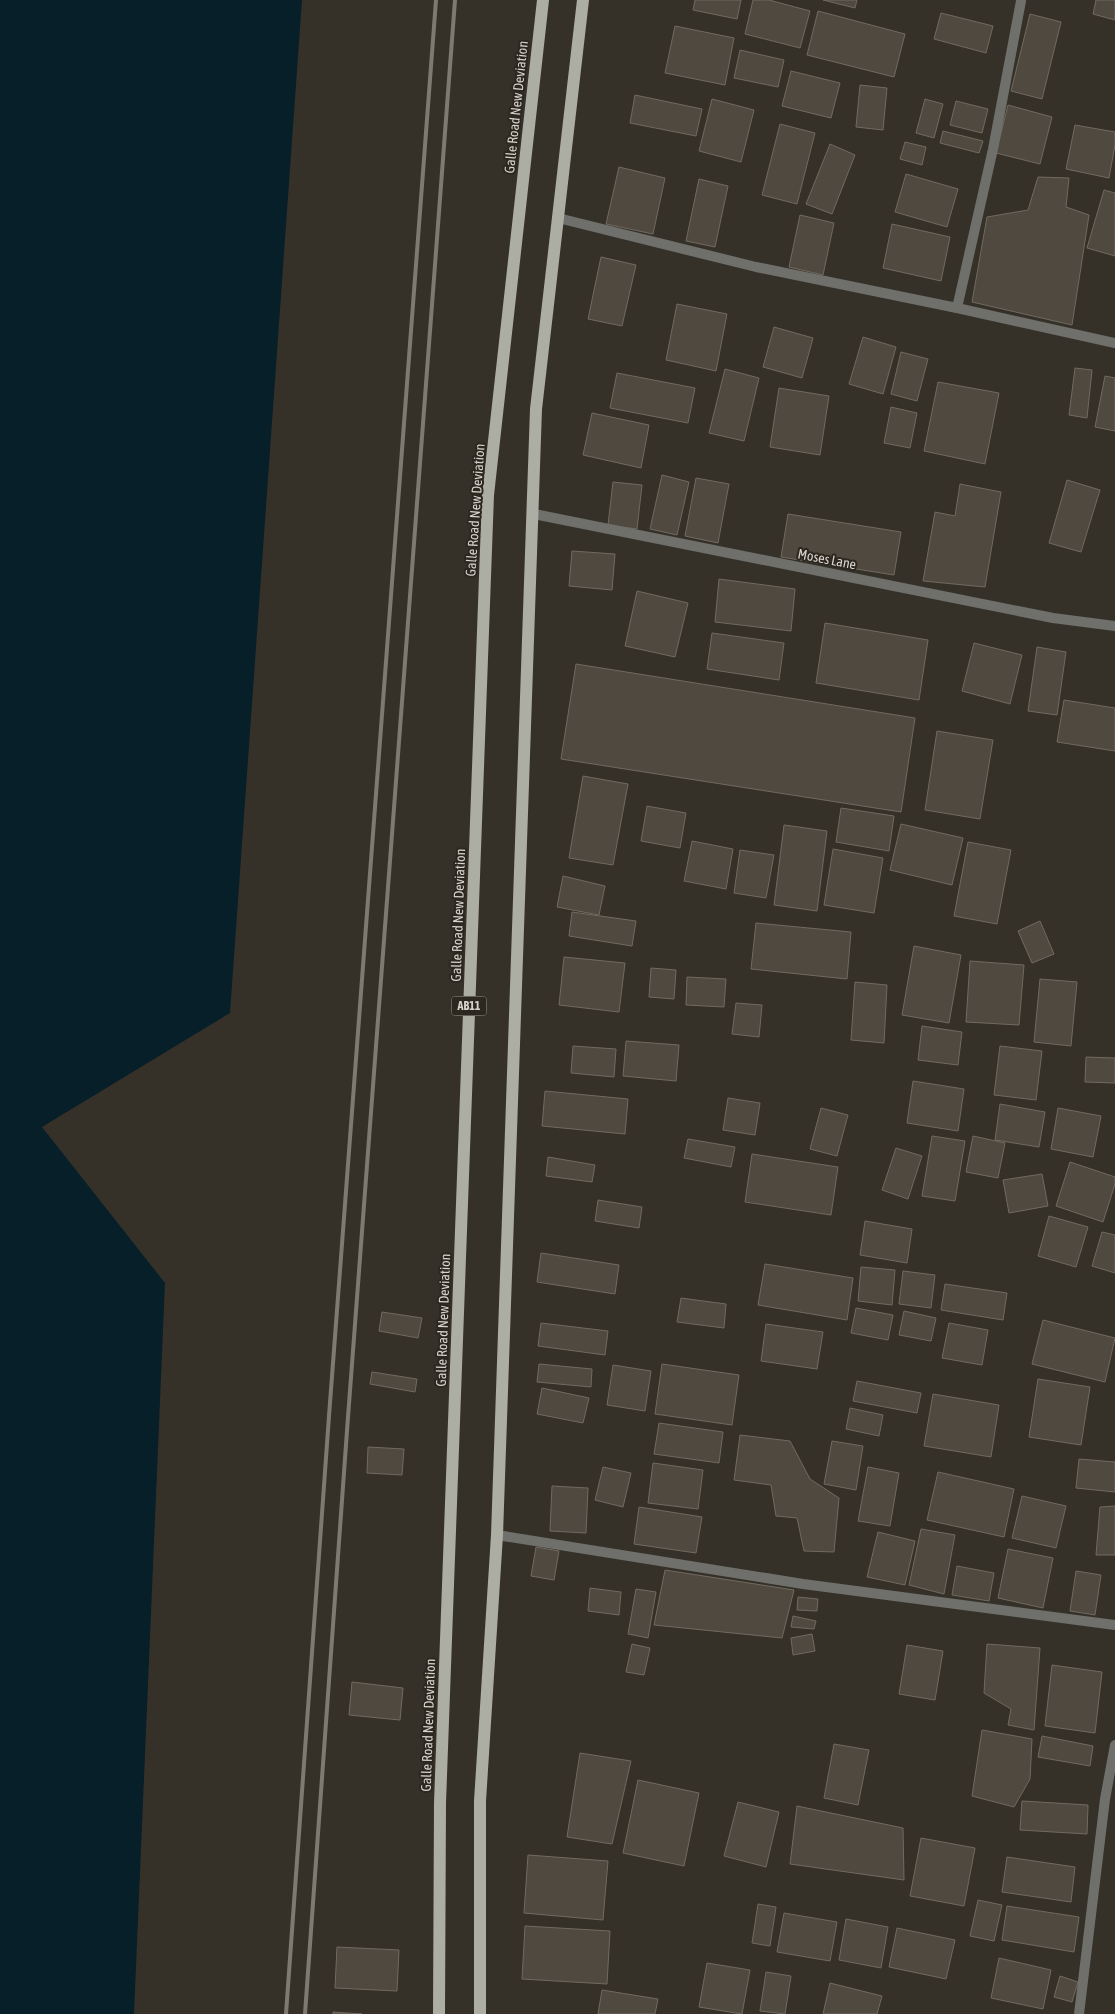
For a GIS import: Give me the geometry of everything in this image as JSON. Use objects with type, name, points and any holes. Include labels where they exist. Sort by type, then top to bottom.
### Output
[{"type":"main road","name":"Galle Road New Deviation","points":[[439,2014],[440,1803],[488,495],[543,0]]},
{"type":"main road","points":[[480,2014],[480,1801],[498,1536],[534,514],[536,409],[583,0]]},
{"type":"street","points":[[956,308],[993,149],[1021,1]]},
{"type":"street","points":[[558,218],[756,268],[956,308],[1115,343]]},
{"type":"street","name":"Moses Lane","points":[[534,514],[1053,618],[1115,626]]},
{"type":"street","points":[[498,1536],[803,1584],[1115,1625]]},
{"type":"street","points":[[1079,2014],[1105,1799],[1115,1745]]},
{"type":"water","points":[[0,0],[302,0],[230,1013],[42,1127],[165,1283],[134,2014],[0,2014]]},
{"type":"building","points":[[695,0],[741,0],[737,19],[693,10]]},
{"type":"building","points":[[753,0],[769,0],[810,11],[800,48],[745,34]]},
{"type":"building","points":[[823,0],[857,0],[855,8]]},
{"type":"building","points":[[1096,0],[1115,0],[1115,20],[1093,14]]},
{"type":"building","points":[[818,11],[905,34],[894,77],[807,55]]},
{"type":"building","points":[[941,13],[993,26],[986,53],[934,39]]},
{"type":"building","points":[[1030,14],[1061,22],[1042,99],[1011,91]]},
{"type":"building","points":[[675,26],[734,38],[725,85],[665,73]]},
{"type":"building","points":[[740,50],[784,60],[778,87],[734,78]]},
{"type":"building","points":[[791,71],[840,83],[831,118],[782,106]]},
{"type":"building","points":[[860,85],[887,88],[883,130],[856,127]]},
{"type":"building","points":[[635,95],[702,109],[696,136],[630,123]]},
{"type":"building","points":[[712,99],[754,110],[741,162],[699,151]]},
{"type":"building","points":[[925,99],[943,104],[934,138],[916,133]]},
{"type":"building","points":[[956,101],[988,109],[982,133],[950,125]]},
{"type":"building","points":[[1008,105],[1052,117],[1040,164],[996,153]]},
{"type":"building","points":[[780,124],[815,133],[797,204],[762,195]]},
{"type":"building","points":[[1075,125],[1115,132],[1115,145],[1109,178],[1066,169]]},
{"type":"building","points":[[943,131],[983,141],[979,153],[940,143]]},
{"type":"building","points":[[905,142],[926,147],[922,165],[900,159]]},
{"type":"building","points":[[830,144],[855,155],[832,214],[806,204]]},
{"type":"building","points":[[619,167],[665,178],[653,234],[606,224]]},
{"type":"building","points":[[906,174],[958,189],[947,227],[895,212]]},
{"type":"building","points":[[1038,177],[1069,178],[1066,207],[1089,215],[1072,325],[972,302],[987,217],[1028,210]]},
{"type":"building","points":[[699,179],[728,186],[715,247],[686,241]]},
{"type":"building","points":[[1104,190],[1115,193],[1115,256],[1087,248]]},
{"type":"building","points":[[800,215],[834,223],[823,275],[789,267]]},
{"type":"building","points":[[892,224],[950,237],[941,281],[883,268]]},
{"type":"building","points":[[601,257],[636,265],[622,326],[588,319]]},
{"type":"building","points":[[677,304],[727,314],[716,371],[666,360]]},
{"type":"building","points":[[774,327],[813,338],[802,378],[763,367]]},
{"type":"building","points":[[863,337],[896,347],[883,394],[849,384]]},
{"type":"building","points":[[901,352],[928,359],[917,401],[891,394]]},
{"type":"building","points":[[1075,368],[1092,370],[1087,418],[1069,415]]},
{"type":"building","points":[[725,369],[759,378],[744,441],[709,433]]},
{"type":"building","points":[[617,373],[695,388],[688,423],[610,408]]},
{"type":"building","points":[[1105,376],[1115,378],[1115,431],[1095,427]]},
{"type":"building","points":[[938,382],[999,393],[985,464],[924,451]]},
{"type":"building","points":[[779,388],[829,396],[820,455],[770,447]]},
{"type":"building","points":[[891,407],[917,413],[910,448],[884,443]]},
{"type":"building","points":[[592,413],[649,425],[641,468],[583,455]]},
{"type":"building","points":[[662,475],[689,482],[677,535],[650,529]]},
{"type":"building","points":[[696,478],[729,484],[718,543],[685,536]]},
{"type":"building","points":[[1067,480],[1100,490],[1081,552],[1049,543]]},
{"type":"building","points":[[613,482],[642,485],[637,529],[608,525]]},
{"type":"building","points":[[960,484],[1001,492],[985,587],[923,581],[935,512],[955,516]]},
{"type":"building","points":[[788,514],[901,532],[894,575],[781,557]]},
{"type":"building","points":[[572,551],[615,554],[612,590],[569,586]]},
{"type":"building","points":[[719,579],[795,589],[791,631],[715,622]]},
{"type":"building","points":[[637,591],[688,603],[675,657],[625,646]]},
{"type":"building","points":[[825,623],[928,640],[919,700],[816,683]]},
{"type":"building","points":[[712,633],[784,643],[779,680],[707,669]]},
{"type":"building","points":[[974,643],[1022,655],[1010,704],[962,691]]},
{"type":"building","points":[[1037,647],[1066,652],[1057,715],[1028,711]]},
{"type":"building","points":[[576,664],[915,718],[901,812],[561,759]]},
{"type":"building","points":[[1064,700],[1115,708],[1115,751],[1057,742]]},
{"type":"building","points":[[937,731],[993,740],[980,819],[925,810]]},
{"type":"building","points":[[583,776],[628,784],[613,865],[569,858]]},
{"type":"building","points":[[647,806],[686,813],[680,848],[641,841]]},
{"type":"building","points":[[841,808],[894,816],[889,851],[836,842]]},
{"type":"building","points":[[901,824],[963,838],[952,885],[890,870]]},
{"type":"building","points":[[784,825],[827,831],[817,911],[774,905]]},
{"type":"building","points":[[692,841],[733,849],[726,889],[684,881]]},
{"type":"building","points":[[968,842],[1011,850],[997,924],[954,916]]},
{"type":"building","points":[[833,849],[883,858],[874,913],[824,905]]},
{"type":"building","points":[[740,850],[774,855],[766,898],[734,893]]},
{"type":"building","points":[[563,876],[605,886],[599,915],[557,907]]},
{"type":"building","points":[[572,912],[636,921],[632,946],[569,936]]},
{"type":"building","points":[[1040,921],[1054,954],[1032,963],[1018,931]]},
{"type":"building","points":[[756,923],[851,932],[847,979],[751,969]]},
{"type":"building","points":[[914,946],[961,955],[949,1023],[902,1015]]},
{"type":"building","points":[[564,957],[625,963],[619,1012],[559,1005]]},
{"type":"building","points":[[970,961],[1024,965],[1019,1025],[966,1022]]},
{"type":"building","points":[[651,968],[676,970],[674,999],[649,997]]},
{"type":"building","points":[[687,977],[726,979],[724,1007],[686,1005]]},
{"type":"building","points":[[1040,979],[1077,982],[1071,1046],[1034,1042]]},
{"type":"building","points":[[855,982],[887,985],[884,1043],[851,1040]]},
{"type":"building","points":[[736,1003],[762,1005],[759,1037],[732,1034]]},
{"type":"building","points":[[922,1026],[962,1032],[958,1065],[918,1060]]},
{"type":"building","points":[[626,1041],[679,1045],[676,1081],[623,1076]]},
{"type":"building","points":[[573,1046],[616,1049],[614,1077],[571,1073]]},
{"type":"building","points":[[1000,1046],[1042,1051],[1036,1100],[994,1095]]},
{"type":"building","points":[[1086,1057],[1115,1058],[1115,1083],[1085,1082]]},
{"type":"building","points":[[913,1081],[964,1089],[958,1131],[907,1123]]},
{"type":"building","points":[[545,1091],[628,1099],[625,1134],[542,1126]]},
{"type":"building","points":[[728,1098],[760,1103],[755,1135],[723,1130]]},
{"type":"building","points":[[1000,1104],[1045,1112],[1039,1147],[995,1140]]},
{"type":"building","points":[[821,1108],[848,1115],[837,1156],[810,1149]]},
{"type":"building","points":[[1058,1108],[1101,1116],[1093,1157],[1051,1149]]},
{"type":"building","points":[[932,1136],[965,1141],[955,1201],[922,1196]]},
{"type":"building","points":[[973,1136],[1005,1143],[998,1178],[966,1172]]},
{"type":"building","points":[[688,1139],[735,1147],[731,1167],[684,1158]]},
{"type":"building","points":[[896,1148],[922,1156],[908,1199],[882,1190]]},
{"type":"building","points":[[752,1154],[838,1167],[831,1215],[745,1202]]},
{"type":"building","points":[[548,1157],[595,1165],[592,1182],[546,1176]]},
{"type":"building","points":[[1070,1162],[1115,1177],[1115,1184],[1103,1222],[1056,1206]]},
{"type":"building","points":[[1042,1174],[1048,1206],[1009,1213],[1003,1180]]},
{"type":"building","points":[[598,1200],[642,1207],[639,1228],[595,1221]]},
{"type":"building","points":[[1049,1216],[1088,1227],[1076,1267],[1038,1256]]},
{"type":"building","points":[[865,1221],[912,1229],[907,1263],[860,1255]]},
{"type":"building","points":[[1102,1232],[1115,1235],[1115,1273],[1092,1266]]},
{"type":"building","points":[[541,1253],[619,1265],[615,1294],[537,1282]]},
{"type":"building","points":[[765,1264],[853,1278],[847,1320],[758,1305]]},
{"type":"building","points":[[861,1267],[895,1270],[892,1305],[858,1301]]},
{"type":"building","points":[[903,1271],[935,1275],[931,1308],[899,1304]]},
{"type":"building","points":[[945,1284],[1007,1293],[1003,1320],[941,1310]]},
{"type":"building","points":[[681,1298],[726,1304],[724,1328],[677,1322]]},
{"type":"building","points":[[856,1308],[893,1315],[888,1340],[851,1333]]},
{"type":"building","points":[[904,1311],[936,1318],[931,1341],[899,1335]]},
{"type":"building","points":[[382,1312],[422,1318],[418,1338],[379,1331]]},
{"type":"building","points":[[1043,1320],[1115,1338],[1105,1382],[1032,1364]]},
{"type":"building","points":[[541,1323],[608,1331],[605,1355],[538,1346]]},
{"type":"building","points":[[949,1323],[988,1330],[982,1365],[942,1358]]},
{"type":"building","points":[[766,1324],[823,1332],[817,1369],[761,1361]]},
{"type":"building","points":[[539,1364],[592,1369],[591,1387],[537,1382]]},
{"type":"building","points":[[662,1364],[739,1375],[732,1425],[655,1414]]},
{"type":"building","points":[[613,1365],[651,1371],[645,1411],[607,1405]]},
{"type":"building","points":[[372,1372],[417,1379],[415,1392],[370,1384]]},
{"type":"building","points":[[1038,1379],[1090,1387],[1081,1445],[1029,1437]]},
{"type":"building","points":[[857,1381],[921,1393],[917,1413],[853,1401]]},
{"type":"building","points":[[542,1388],[589,1398],[583,1423],[537,1414]]},
{"type":"building","points":[[933,1394],[999,1405],[991,1457],[924,1446]]},
{"type":"building","points":[[850,1408],[883,1415],[879,1436],[846,1429]]},
{"type":"building","points":[[659,1423],[723,1432],[719,1463],[654,1454]]},
{"type":"building","points":[[740,1435],[790,1441],[810,1479],[839,1498],[834,1552],[804,1551],[797,1518],[776,1516],[771,1485],[734,1480]]},
{"type":"building","points":[[832,1441],[863,1446],[856,1490],[824,1484]]},
{"type":"building","points":[[368,1447],[404,1449],[402,1475],[367,1473]]},
{"type":"building","points":[[1079,1459],[1115,1462],[1115,1492],[1076,1488]]},
{"type":"building","points":[[653,1463],[703,1470],[698,1509],[648,1503]]},
{"type":"building","points":[[603,1467],[631,1473],[623,1507],[595,1500]]},
{"type":"building","points":[[868,1467],[899,1473],[890,1526],[858,1521]]},
{"type":"building","points":[[938,1472],[1014,1489],[1004,1537],[927,1520]]},
{"type":"building","points":[[552,1486],[588,1488],[586,1533],[550,1531]]},
{"type":"building","points":[[1022,1496],[1066,1506],[1056,1548],[1012,1538]]},
{"type":"building","points":[[1115,1506],[1115,1555],[1096,1555],[1100,1507]]},
{"type":"building","points":[[639,1507],[702,1517],[696,1553],[634,1544]]},
{"type":"building","points":[[921,1529],[955,1535],[944,1594],[909,1585]]},
{"type":"building","points":[[878,1532],[915,1541],[905,1585],[867,1577]]},
{"type":"building","points":[[536,1547],[559,1551],[554,1580],[531,1576]]},
{"type":"building","points":[[1008,1549],[1053,1558],[1043,1608],[998,1598]]},
{"type":"building","points":[[957,1566],[994,1573],[989,1601],[952,1595]]},
{"type":"building","points":[[665,1570],[794,1590],[782,1638],[654,1625]]},
{"type":"building","points":[[1076,1571],[1101,1575],[1095,1615],[1070,1611]]},
{"type":"building","points":[[590,1588],[621,1592],[619,1615],[588,1611]]},
{"type":"building","points":[[636,1589],[656,1592],[648,1638],[628,1634]]},
{"type":"building","points":[[798,1597],[818,1599],[817,1611],[797,1610]]},
{"type":"building","points":[[793,1616],[816,1621],[814,1629],[791,1627]]},
{"type":"building","points":[[812,1634],[815,1651],[793,1655],[791,1638]]},
{"type":"building","points":[[632,1644],[650,1648],[644,1675],[626,1672]]},
{"type":"building","points":[[987,1644],[1040,1648],[1034,1730],[1008,1725],[1011,1709],[984,1693]]},
{"type":"building","points":[[907,1645],[943,1651],[935,1700],[899,1694]]},
{"type":"building","points":[[1052,1665],[1102,1672],[1095,1733],[1045,1726]]},
{"type":"building","points":[[352,1682],[403,1688],[400,1720],[349,1715]]},
{"type":"building","points":[[982,1730],[1032,1739],[1030,1779],[1014,1807],[972,1796]]},
{"type":"building","points":[[1042,1736],[1093,1746],[1090,1766],[1038,1757]]},
{"type":"building","points":[[834,1744],[869,1750],[858,1805],[824,1798]]},
{"type":"building","points":[[580,1753],[631,1761],[612,1844],[567,1837]]},
{"type":"building","points":[[638,1780],[699,1793],[684,1866],[623,1853]]},
{"type":"building","points":[[1022,1801],[1088,1805],[1087,1834],[1020,1830]]},
{"type":"building","points":[[738,1802],[779,1812],[766,1867],[724,1856]]},
{"type":"building","points":[[797,1806],[903,1828],[904,1880],[790,1864]]},
{"type":"building","points":[[921,1838],[975,1848],[964,1906],[910,1896]]},
{"type":"building","points":[[528,1855],[608,1861],[603,1920],[524,1913]]},
{"type":"building","points":[[1007,1857],[1075,1867],[1071,1902],[1002,1892]]},
{"type":"building","points":[[978,1900],[1002,1905],[994,1941],[970,1936]]},
{"type":"building","points":[[758,1904],[776,1907],[770,1946],[752,1943]]},
{"type":"building","points":[[1007,1906],[1079,1917],[1074,1952],[1002,1940]]},
{"type":"building","points":[[784,1913],[837,1922],[830,1961],[777,1952]]},
{"type":"building","points":[[846,1919],[888,1927],[881,1968],[839,1960]]},
{"type":"building","points":[[525,1926],[610,1931],[607,1984],[522,1979]]},
{"type":"building","points":[[897,1928],[955,1940],[946,1979],[889,1967]]},
{"type":"building","points":[[337,1947],[399,1950],[397,1991],[335,1988]]},
{"type":"building","points":[[999,1958],[1051,1970],[1043,2009],[991,1998]]},
{"type":"building","points":[[707,1963],[750,1970],[742,2014],[699,2007]]},
{"type":"building","points":[[766,1972],[791,1976],[785,2014],[760,2011]]},
{"type":"building","points":[[1060,1976],[1078,1982],[1072,2002],[1054,1997]]},
{"type":"building","points":[[830,1983],[882,1996],[877,2014],[823,2014]]},
{"type":"building","points":[[602,1990],[658,1999],[655,2014],[598,2014]]},
{"type":"building","points":[[333,2012],[362,2014],[333,2014]]},
{"type":"railway","points":[[286,2014],[329,1416],[436,0]]},
{"type":"railway","points":[[305,2014],[455,0]]}]
